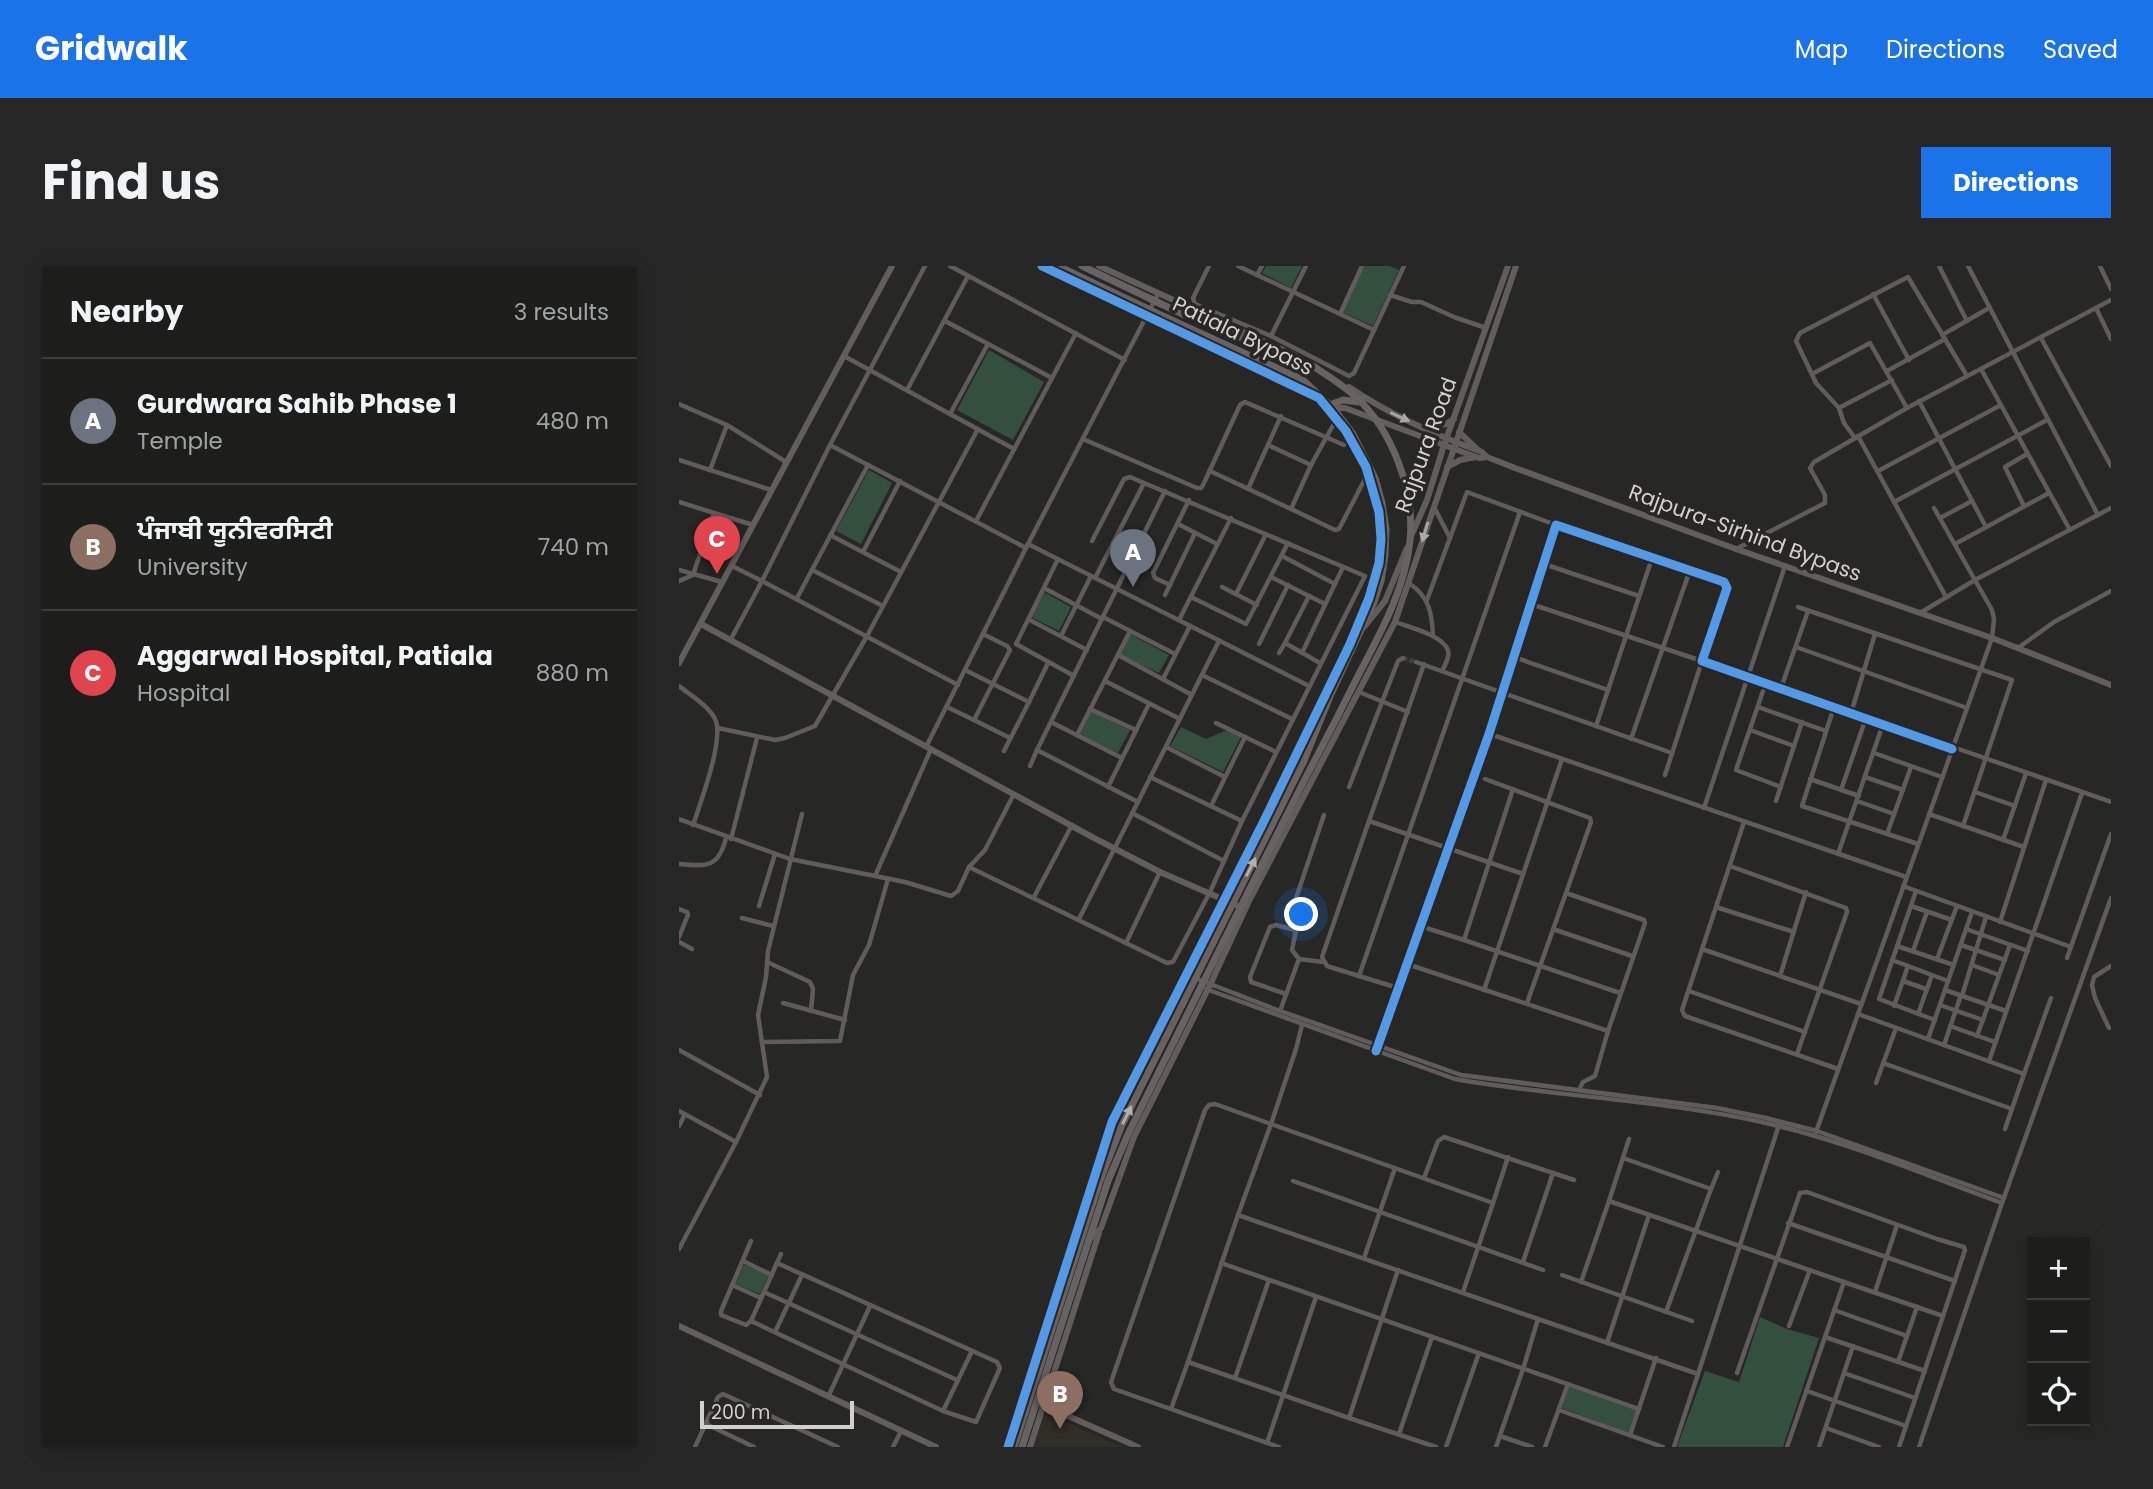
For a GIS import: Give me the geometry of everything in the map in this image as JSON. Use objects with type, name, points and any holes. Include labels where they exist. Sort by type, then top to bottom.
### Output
[{"type":"highway","name":"Patiala Bypass","points":[[1058,266],[1149,312],[1303,380],[1332,407],[1361,448],[1375,478],[1382,503],[1386,529],[1385,556],[1374,602]]},
{"type":"highway","points":[[1022,1447],[1105,1180],[1384,626],[1402,581],[1410,540],[1406,490],[1392,449],[1382,430],[1358,398],[1313,366],[1189,317],[1082,266]]},
{"type":"highway","points":[[1332,407],[1343,400],[1359,402],[1364,398]]},
{"type":"highway","name":"Rajpura Road","points":[[1105,1180],[1122,1125],[1303,763],[1331,694],[1374,602]]},
{"type":"highway","points":[[1014,1447],[1036,1402],[1091,1238],[1105,1180]]},
{"type":"main road","name":"Rajpura Road","points":[[1362,629],[1385,601],[1427,500],[1508,266]]},
{"type":"main road","name":"Rajpura Road","points":[[1099,1233],[1134,1137],[1246,909],[1395,622],[1516,266]]},
{"type":"main road","points":[[1424,428],[1446,424],[1454,419]]},
{"type":"main road","points":[[1447,467],[1477,454],[1459,432]]},
{"type":"main road","points":[[1091,1238],[1099,1233]]},
{"type":"street","points":[[679,663],[892,266]]},
{"type":"street","points":[[731,639],[925,266]]},
{"type":"street","points":[[950,266],[1125,360]]},
{"type":"street","points":[[1008,1447],[1112,1122],[1350,644],[1374,579],[1381,539],[1378,512],[1368,474],[1351,439],[1313,394],[1149,312],[1041,266]]},
{"type":"street","points":[[1099,266],[1156,299],[1311,363],[1364,398],[1446,442]]},
{"type":"street","points":[[1209,266],[1193,298],[1195,304],[1271,336],[1349,376],[1355,373],[1403,268],[1396,266]]},
{"type":"street","points":[[1238,266],[1374,330]]},
{"type":"street","points":[[1257,275],[1262,266]]},
{"type":"street","points":[[1271,336],[1306,266]]},
{"type":"street","points":[[1340,314],[1362,266]]},
{"type":"street","points":[[1939,266],[1967,321]]},
{"type":"street","points":[[1968,266],[2098,515]]},
{"type":"street","points":[[2100,266],[2111,289]]},
{"type":"street","points":[[2105,277],[2111,274]]},
{"type":"street","points":[[907,390],[968,276]]},
{"type":"street","points":[[1946,597],[1878,471],[1857,437],[1844,423],[1839,408],[1822,391],[1812,374],[1798,349],[1796,337],[1908,277],[1967,376]]},
{"type":"street","points":[[1873,294],[1909,360]]},
{"type":"street","points":[[1390,295],[1421,302],[1487,328]]},
{"type":"street","points":[[875,876],[947,706],[1156,299]]},
{"type":"street","points":[[1736,549],[1825,503],[1825,495],[1812,472],[1811,464],[1919,401],[2111,300]]},
{"type":"street","points":[[1887,371],[1909,360],[1989,308]]},
{"type":"street","points":[[2096,309],[2111,339]]},
{"type":"street","points":[[944,320],[1052,378]]},
{"type":"street","points":[[976,522],[1076,333]]},
{"type":"street","points":[[2041,337],[2111,466]]},
{"type":"street","points":[[1812,374],[1870,343],[1907,408]]},
{"type":"street","points":[[950,414],[988,344]]},
{"type":"street","points":[[844,356],[1014,449]]},
{"type":"street","points":[[1981,369],[2070,530]]},
{"type":"street","points":[[1839,408],[1892,380]]},
{"type":"street","points":[[1919,401],[1986,527]]},
{"type":"street","points":[[1083,439],[1197,488],[1201,488],[1243,402],[1250,402],[1343,445]]},
{"type":"street","points":[[679,404],[727,425],[786,462]]},
{"type":"street","points":[[1878,471],[2001,405]]},
{"type":"street","points":[[1332,407],[1345,408],[1446,442]]},
{"type":"street","points":[[1248,489],[1281,416]]},
{"type":"street","points":[[1291,509],[1336,419]]},
{"type":"street","points":[[1894,502],[2047,420]]},
{"type":"street","points":[[710,470],[727,425]]},
{"type":"street","points":[[718,728],[775,740],[815,726],[835,695],[978,429]]},
{"type":"street","name":"Rajpura-Sirhind Bypass","points":[[1446,442],[1736,549],[1992,638],[2111,685]]},
{"type":"street","points":[[831,445],[976,522],[1058,559],[1309,686]]},
{"type":"street","points":[[1268,445],[1311,465]]},
{"type":"street","points":[[2024,506],[2005,467],[2027,454]]},
{"type":"street","points":[[679,460],[771,490]]},
{"type":"street","points":[[797,598],[868,465]]},
{"type":"street","points":[[1210,471],[1335,530],[1339,530],[1368,474]]},
{"type":"street","points":[[1092,541],[1124,479],[1130,477],[1374,579]]},
{"type":"street","points":[[863,552],[900,481]]},
{"type":"street","points":[[1061,636],[1144,483]]},
{"type":"street","points":[[1030,766],[1165,491]]},
{"type":"street","points":[[1427,600],[1467,492],[1727,585],[1665,775]]},
{"type":"street","points":[[1955,544],[2049,492]]},
{"type":"street","points":[[1170,585],[1154,578],[1153,573],[1189,500]]},
{"type":"street","points":[[1940,518],[1972,501]]},
{"type":"street","points":[[679,502],[753,525]]},
{"type":"street","points":[[1433,505],[1450,538]]},
{"type":"street","points":[[1816,1133],[1992,638],[1994,619],[1934,508]]},
{"type":"street","points":[[1920,613],[1975,580],[2111,508]]},
{"type":"street","points":[[1359,975],[1520,512]]},
{"type":"street","points":[[679,581],[693,575],[714,513]]},
{"type":"street","points":[[1179,620],[1231,518]]},
{"type":"street","points":[[1177,524],[1217,544]]},
{"type":"street","points":[[1377,1048],[1489,734],[1556,525]]},
{"type":"street","points":[[1165,596],[1195,533]]},
{"type":"street","points":[[1235,594],[1266,534]]},
{"type":"street","points":[[830,535],[901,572]]},
{"type":"street","points":[[1191,597],[1247,624],[1288,543]]},
{"type":"street","points":[[1282,556],[1335,584]]},
{"type":"street","points":[[1595,726],[1652,558]]},
{"type":"street","points":[[1058,559],[1016,645],[1074,676]]},
{"type":"street","points":[[1544,564],[1639,596]]},
{"type":"street","points":[[732,566],[958,685]]},
{"type":"street","points":[[1704,808],[1785,566]]},
{"type":"street","points":[[1302,653],[1343,567]]},
{"type":"street","points":[[679,570],[724,583]]},
{"type":"street","points":[[811,570],[883,606]]},
{"type":"street","points":[[1631,739],[1690,570]]},
{"type":"street","points":[[1271,576],[1325,604]]},
{"type":"street","points":[[969,867],[1167,963],[1173,962],[1210,892],[1242,821],[1364,576]]},
{"type":"street","points":[[1409,583],[1427,600],[1431,609],[1433,636]]},
{"type":"street","points":[[1259,644],[1288,585]]},
{"type":"street","points":[[1222,587],[1257,605]]},
{"type":"street","points":[[1043,588],[1175,654]]},
{"type":"street","points":[[2018,648],[2054,622],[2111,591]]},
{"type":"street","points":[[1279,653],[1308,596]]},
{"type":"street","points":[[1531,604],[2111,802]]},
{"type":"street","points":[[1798,607],[2010,678],[2013,683],[1963,826]]},
{"type":"street","points":[[1781,688],[1808,611]]},
{"type":"street","points":[[1028,619],[1087,650]]},
{"type":"street","points":[[1395,622],[1433,636],[1448,651],[1442,671]]},
{"type":"street","points":[[701,624],[1114,848],[1160,872],[1246,909]]},
{"type":"street","points":[[1163,679],[1190,626]]},
{"type":"street","points":[[1077,735],[1130,631]]},
{"type":"street","points":[[974,720],[1010,650],[983,634]]},
{"type":"street","points":[[1851,713],[1875,634]]},
{"type":"street","points":[[1079,919],[1219,641]]},
{"type":"street","points":[[1285,643],[1320,663]]},
{"type":"street","points":[[1795,648],[1967,708]]},
{"type":"street","points":[[1118,655],[1192,695]]},
{"type":"street","points":[[1514,657],[1608,690]]},
{"type":"street","points":[[1349,787],[1398,661],[1403,658]]},
{"type":"street","points":[[1004,751],[1048,662]]},
{"type":"street","points":[[1416,662],[1672,753]]},
{"type":"street","points":[[1323,962],[1322,957],[1424,664]]},
{"type":"street","points":[[965,670],[1029,702]]},
{"type":"street","points":[[1202,675],[1292,719]]},
{"type":"street","points":[[1105,681],[1180,719]]},
{"type":"street","points":[[679,686],[712,714],[718,728],[709,777],[693,825]]},
{"type":"street","points":[[1359,691],[1408,712]]},
{"type":"street","points":[[1763,691],[1736,770],[1781,787]]},
{"type":"street","points":[[1108,787],[1149,704]]},
{"type":"street","points":[[947,706],[1010,738]]},
{"type":"street","points":[[1758,707],[1826,731]]},
{"type":"street","points":[[1835,707],[1803,806],[1918,844]]},
{"type":"street","points":[[1090,709],[1136,730]]},
{"type":"street","points":[[1841,790],[1866,718]]},
{"type":"street","points":[[1051,722],[1122,758]]},
{"type":"street","points":[[1776,801],[1802,722]]},
{"type":"street","points":[[1216,723],[1276,752]]},
{"type":"street","points":[[1839,854],[1884,724]]},
{"type":"street","points":[[1750,730],[1794,746]]},
{"type":"street","points":[[1489,734],[1906,877]]},
{"type":"street","points":[[680,864],[702,866],[714,861],[722,853],[757,737]]},
{"type":"street","points":[[1211,806],[1245,737]]},
{"type":"street","points":[[1166,747],[1225,777]]},
{"type":"street","points":[[1038,750],[1138,802]]},
{"type":"street","points":[[1874,753],[1942,778]]},
{"type":"street","points":[[1484,989],[1562,759]]},
{"type":"street","points":[[1887,834],[1911,767]]},
{"type":"street","points":[[2003,840],[2026,773]]},
{"type":"street","points":[[1150,777],[1242,821]]},
{"type":"street","points":[[1865,777],[1903,790]]},
{"type":"street","points":[[1485,779],[1590,818],[1591,822],[1527,1003]]},
{"type":"street","points":[[1810,779],[1894,814]]},
{"type":"street","points":[[2000,922],[2046,780]]},
{"type":"street","points":[[1464,940],[1513,789]]},
{"type":"street","points":[[1975,792],[2015,806]]},
{"type":"street","points":[[1989,1061],[2082,793]]},
{"type":"street","points":[[679,820],[790,859],[875,876],[951,896],[958,891],[969,867],[985,850],[1014,794]]},
{"type":"street","points":[[1132,813],[1224,861]]},
{"type":"street","points":[[679,1249],[767,1077],[758,1015],[773,926],[802,814]]},
{"type":"street","points":[[1929,814],[2024,847]]},
{"type":"street","points":[[1324,815],[1289,919],[1296,930],[1292,950],[1299,959],[1323,962],[1327,966],[1398,988]]},
{"type":"street","points":[[1369,821],[1523,874]]},
{"type":"street","points":[[1744,822],[1682,1010],[1685,1016],[1838,1069]]},
{"type":"street","points":[[1034,897],[1072,825]]},
{"type":"street","points":[[2067,958],[2111,834]]},
{"type":"street","points":[[759,906],[775,854]]},
{"type":"street","points":[[1730,866],[1843,906],[1847,912],[1797,1054]]},
{"type":"street","points":[[1126,943],[1160,872]]},
{"type":"street","points":[[762,1042],[838,1043],[853,975],[869,945],[888,879]]},
{"type":"street","points":[[1903,887],[2071,947]]},
{"type":"street","points":[[1916,891],[1879,999],[1935,1020]]},
{"type":"street","points":[[1780,976],[1806,892]]},
{"type":"street","points":[[1566,893],[1644,920],[1595,1076],[1583,1082],[1579,1090]]},
{"type":"street","points":[[1919,1447],[2003,1200],[2111,898]]},
{"type":"street","points":[[1911,906],[1952,920]]},
{"type":"street","points":[[1937,960],[1957,906]]},
{"type":"street","points":[[1716,907],[1794,932]]},
{"type":"street","points":[[679,909],[688,915],[679,937]]},
{"type":"street","points":[[1913,951],[1927,912]]},
{"type":"street","points":[[1928,1039],[1972,912]]},
{"type":"street","points":[[1944,1045],[1986,917]]},
{"type":"street","points":[[741,918],[773,926]]},
{"type":"street","points":[[1286,994],[1251,982],[1251,977],[1270,927],[1276,925],[1296,930]]},
{"type":"street","points":[[1420,926],[1620,993]]},
{"type":"street","points":[[1553,929],[1632,956]]},
{"type":"street","points":[[1966,929],[2028,951]]},
{"type":"street","points":[[679,943],[692,949]]},
{"type":"street","points":[[1961,945],[2005,960]]},
{"type":"street","points":[[1977,1036],[2010,945]]},
{"type":"street","points":[[1897,946],[1954,965]]},
{"type":"street","points":[[1702,949],[1861,1004]]},
{"type":"street","points":[[1280,1011],[1299,959]]},
{"type":"street","points":[[1892,960],[1948,981]]},
{"type":"street","points":[[767,962],[810,982],[813,989],[811,1011]]},
{"type":"street","points":[[1407,964],[1608,1031]]},
{"type":"street","points":[[1972,965],[1999,975]]},
{"type":"street","points":[[1894,1006],[1908,966]]},
{"type":"street","points":[[2109,1028],[2092,985],[2094,977],[2111,966]]},
{"type":"street","points":[[1918,1014],[1931,975]]},
{"type":"street","points":[[1185,978],[1302,1025],[1461,1074],[1717,1108],[1816,1133],[2003,1200]]},
{"type":"street","points":[[1903,981],[1926,989]]},
{"type":"street","points":[[1208,987],[1280,1011],[1455,1079],[1779,1124]]},
{"type":"street","points":[[1689,990],[1805,1032]]},
{"type":"street","points":[[1945,990],[2006,1011]]},
{"type":"street","points":[[2005,1129],[2051,998]]},
{"type":"street","points":[[783,1003],[845,1020]]},
{"type":"street","points":[[1940,1005],[1983,1020]]},
{"type":"street","points":[[1858,1014],[2024,1074]]},
{"type":"street","points":[[1171,1409],[1271,1124],[1302,1025]]},
{"type":"street","points":[[1950,1026],[1996,1042]]},
{"type":"street","points":[[1876,1083],[1896,1028]]},
{"type":"street","points":[[679,1050],[760,1095]]},
{"type":"street","points":[[1883,1063],[2012,1109]]},
{"type":"street","points":[[1279,1447],[1114,1390],[1111,1384],[1205,1110],[1209,1105],[1215,1104],[1493,1203]]},
{"type":"street","points":[[679,1111],[736,1142]]},
{"type":"street","points":[[679,1126],[685,1114]]},
{"type":"street","points":[[1674,1447],[1779,1124]]},
{"type":"street","points":[[1424,1178],[1438,1141],[1444,1137],[1574,1180]]},
{"type":"street","points":[[1581,1282],[1629,1139]]},
{"type":"street","points":[[1463,1293],[1508,1157]]},
{"type":"street","points":[[1623,1158],[1711,1189]]},
{"type":"street","points":[[1364,1258],[1395,1168]]},
{"type":"street","points":[[1666,1312],[1718,1172]]},
{"type":"street","points":[[1523,1262],[1553,1173]]},
{"type":"street","points":[[1293,1181],[1543,1270]]},
{"type":"street","points":[[1737,1373],[1798,1196],[1805,1192],[1964,1247],[1899,1447]]},
{"type":"street","points":[[1609,1201],[1943,1316]]},
{"type":"street","points":[[1238,1214],[1698,1374]]},
{"type":"street","points":[[1607,1343],[1649,1214]]},
{"type":"street","points":[[1788,1223],[1955,1281]]},
{"type":"street","points":[[1875,1292],[1898,1225]]},
{"type":"street","points":[[1030,1447],[1036,1402],[1099,1233]]},
{"type":"street","points":[[751,1241],[721,1311],[722,1315],[746,1325],[751,1321],[781,1254]]},
{"type":"street","points":[[743,1261],[772,1275]]},
{"type":"street","points":[[751,1321],[943,1411],[972,1422],[977,1420],[1000,1366],[995,1361],[777,1263]]},
{"type":"street","points":[[1221,1263],[1639,1409]]},
{"type":"street","points":[[1349,1418],[1398,1270]]},
{"type":"street","points":[[1789,1326],[1810,1270]]},
{"type":"street","points":[[775,1332],[802,1275]]},
{"type":"street","points":[[1562,1276],[1692,1321]]},
{"type":"street","points":[[1235,1378],[1269,1280]]},
{"type":"street","points":[[1787,1447],[1845,1282]]},
{"type":"street","points":[[732,1285],[788,1304],[957,1380]]},
{"type":"street","points":[[1267,1443],[1316,1297]]},
{"type":"street","points":[[828,1396],[870,1306]]},
{"type":"street","points":[[1898,1362],[1917,1307]]},
{"type":"street","points":[[1834,1310],[1907,1336]]},
{"type":"street","points":[[1496,1447],[1538,1319]]},
{"type":"street","points":[[680,1328],[936,1447]]},
{"type":"street","points":[[1399,1433],[1432,1337]]},
{"type":"street","points":[[1825,1337],[1925,1371]]},
{"type":"street","points":[[1819,1447],[1853,1346]]},
{"type":"street","points":[[943,1411],[972,1351]]},
{"type":"street","points":[[1446,1447],[1479,1353]]},
{"type":"street","points":[[1630,1435],[1656,1358]]},
{"type":"street","points":[[1188,1362],[1436,1447]]},
{"type":"street","points":[[1844,1373],[1915,1398]]},
{"type":"street","points":[[1545,1447],[1568,1384]]},
{"type":"street","points":[[1807,1391],[1906,1426]]},
{"type":"street","points":[[695,1447],[718,1397],[723,1394],[838,1447]]},
{"type":"street","points":[[1036,1402],[1138,1447]]},
{"type":"street","points":[[1559,1410],[1663,1447]]},
{"type":"street","points":[[706,1424],[754,1447]]},
{"type":"street","points":[[1826,1428],[1879,1447]]},
{"type":"street","points":[[893,1447],[901,1431]]},
{"type":"street","points":[[1500,1436],[1532,1447]]},
{"type":"shaded area","points":[[1043,1412],[1123,1447],[1031,1447]]},
{"type":"green space","points":[[1266,266],[1302,266],[1291,288],[1262,273]]},
{"type":"green space","points":[[1364,266],[1389,266],[1399,270],[1373,326],[1342,312]]},
{"type":"green space","points":[[989,350],[1044,382],[1013,440],[957,410]]},
{"type":"green space","points":[[869,470],[892,483],[861,544],[836,531]]},
{"type":"green space","points":[[1044,592],[1071,607],[1059,631],[1031,617]]},
{"type":"green space","points":[[1130,634],[1169,655],[1159,673],[1119,655]]},
{"type":"green space","points":[[1091,711],[1130,730],[1118,753],[1080,735]]},
{"type":"green space","points":[[1181,727],[1206,739],[1227,730],[1241,737],[1223,772],[1170,746]]},
{"type":"green space","points":[[745,1265],[769,1275],[760,1294],[735,1284]]},
{"type":"green space","points":[[1760,1317],[1787,1329],[1819,1338],[1783,1447],[1677,1447],[1705,1371],[1739,1382]]},
{"type":"green space","points":[[1569,1387],[1637,1410],[1628,1433],[1562,1408]]},
{"type":"tunnel","points":[[1403,658],[1416,662]]},
{"type":"cycle path","points":[[1008,1447],[1112,1122],[1350,644],[1369,598],[1379,563],[1381,539],[1379,512],[1366,467],[1346,431],[1319,398],[1042,266]]},
{"type":"cycle path","points":[[1376,1051],[1489,734],[1556,525],[1724,582],[1727,588],[1702,661],[1952,749]]},
{"type":"place","name":"Aggarwal Hospital, Patiala","points":[[717,574]]},
{"type":"place","name":"Gurdwara Sahib Phase 1","points":[[1133,587]]},
{"type":"place","name":"ਪੰਜਾਬੀ ਯੂਨੀਵਰਸਿਟੀ","points":[[1060,1429]]}]
